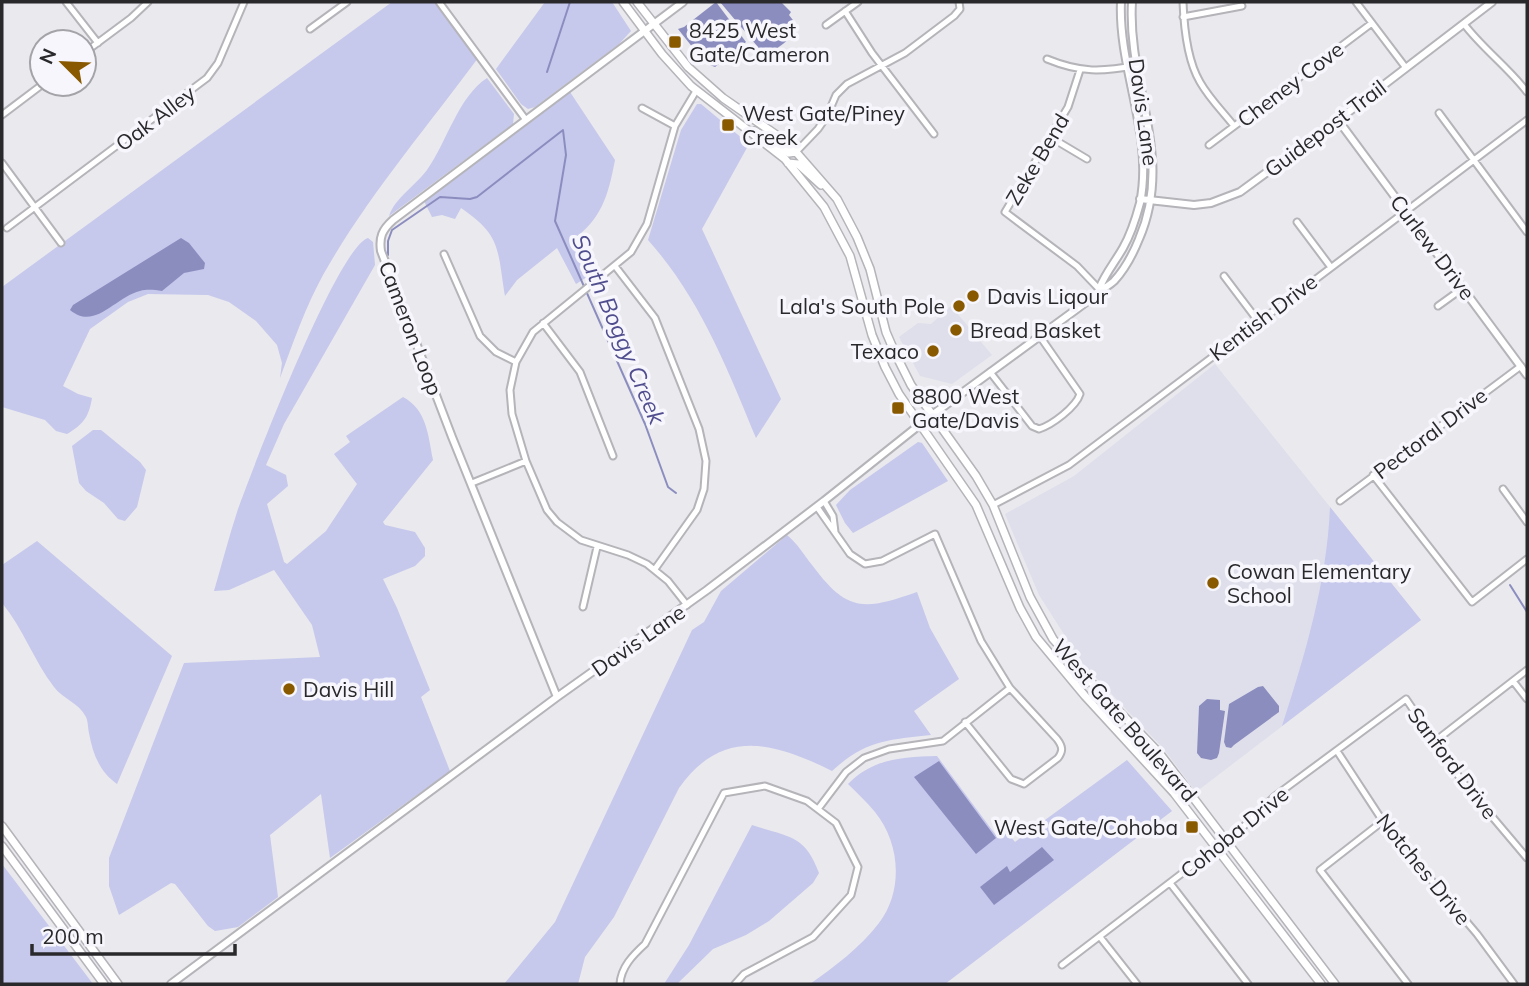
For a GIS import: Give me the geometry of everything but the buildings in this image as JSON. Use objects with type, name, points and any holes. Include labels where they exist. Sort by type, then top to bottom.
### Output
[{"type":"main road","name":"West Gate Boulevard","points":[[624,2],[673,67],[696,91],[788,163],[824,207],[850,256],[872,335],[884,367],[920,425],[976,505],[1023,615],[1042,645],[1174,793],[1321,984]]},
{"type":"main road","name":"West Gate Boulevard","points":[[638,2],[688,67],[796,152],[831,192],[857,237],[870,269],[886,332],[895,353],[911,384],[976,476],[993,505],[1030,597],[1054,639],[1160,754],[1335,984]]},
{"type":"main road","points":[[744,128],[757,132],[789,153],[796,152]]},
{"type":"main road","points":[[788,163],[798,164],[831,192]]},
{"type":"main road","points":[[1008,579],[1011,568],[1017,562]]},
{"type":"main road","points":[[1042,645],[1080,681],[1090,681]]},
{"type":"main road","points":[[2,826],[118,984]]},
{"type":"main road","points":[[2,846],[104,984]]},
{"type":"street","points":[[66,2],[86,28]]},
{"type":"street","points":[[98,43],[148,2]]},
{"type":"street","name":"Oak Alley","points":[[7,228],[207,78],[218,63],[244,2]]},
{"type":"street","points":[[310,29],[347,2]]},
{"type":"street","points":[[439,2],[526,120]]},
{"type":"street","name":"Cameron Loop","points":[[557,697],[381,251],[380,240],[384,229],[393,220],[682,2]]},
{"type":"street","points":[[826,25],[858,2]]},
{"type":"street","points":[[796,152],[825,118],[841,89],[855,78],[905,53],[954,16],[960,9],[959,2]]},
{"type":"street","name":"Davis Lane","points":[[171,984],[557,697],[687,605],[817,507],[932,415],[1089,300],[1099,289],[1104,276],[1125,244],[1140,199],[1143,159],[1122,39],[1121,2]]},
{"type":"street","name":"Davis Lane","points":[[1099,289],[1112,283],[1135,249],[1151,201],[1154,159],[1133,38],[1132,2]]},
{"type":"street","points":[[1183,2],[1196,73],[1201,84],[1234,127]]},
{"type":"street","points":[[1356,2],[1406,68]]},
{"type":"street","name":"Guidepost Trail","points":[[1140,199],[1194,205],[1225,199],[1240,192],[1492,2]]},
{"type":"street","points":[[1184,17],[1242,6]]},
{"type":"street","points":[[845,11],[934,134]]},
{"type":"street","name":"Cheney Cove","points":[[1209,145],[1372,23]]},
{"type":"street","points":[[1464,24],[1482,47],[1511,71],[1527,92]]},
{"type":"street","points":[[1047,59],[1080,70],[1103,71],[1138,65]]},
{"type":"street","name":"Zeke Bend","points":[[1080,70],[1073,94],[1005,212],[1077,265],[1099,289]]},
{"type":"street","points":[[687,605],[655,569],[628,555],[597,547],[568,533],[557,522],[547,510],[526,461],[510,402],[512,376],[526,343],[543,323],[631,252],[647,224],[675,126],[696,91]]},
{"type":"street","points":[[2,115],[28,95]]},
{"type":"street","points":[[642,108],[675,126]]},
{"type":"street","points":[[1439,113],[1527,232]]},
{"type":"street","name":"Curlew Drive","points":[[1338,120],[1527,375]]},
{"type":"street","name":"Kentish Drive","points":[[993,505],[1069,465],[1527,120]]},
{"type":"street","points":[[1050,137],[1087,159]]},
{"type":"street","points":[[2,163],[61,243]]},
{"type":"street","points":[[1297,222],[1331,266]]},
{"type":"street","points":[[444,254],[480,336],[496,352],[516,362]]},
{"type":"street","points":[[615,266],[654,317],[699,429],[706,461],[704,489],[696,510],[655,569]]},
{"type":"street","points":[[1224,276],[1258,321]]},
{"type":"street","points":[[1438,306],[1463,288]]},
{"type":"street","points":[[543,323],[580,372],[613,456]]},
{"type":"street","points":[[990,372],[1029,423],[1039,429],[1045,427],[1076,403],[1080,394],[1039,335]]},
{"type":"street","name":"Pectoral Drive","points":[[1340,501],[1521,366]]},
{"type":"street","points":[[472,483],[526,461]]},
{"type":"street","points":[[1373,475],[1472,602],[1527,559]]},
{"type":"street","points":[[1503,489],[1527,522]]},
{"type":"street","points":[[824,501],[833,516],[835,532]]},
{"type":"street","points":[[817,507],[850,554],[860,562],[869,564],[896,555],[934,534],[981,641],[1010,688],[1061,744],[1062,753],[1024,784],[1016,782],[965,722]]},
{"type":"street","points":[[583,607],[597,547]]},
{"type":"street","points":[[1434,742],[1527,670]]},
{"type":"street","points":[[1513,681],[1527,699]]},
{"type":"street","points":[[818,809],[846,772],[864,758],[889,749],[939,742],[1010,688]]},
{"type":"street","name":"Cohoba Drive","points":[[1062,965],[1244,826],[1275,796],[1406,699]]},
{"type":"street","name":"Sanford Drive","points":[[1406,699],[1462,781],[1527,858]]},
{"type":"street","name":"Notches Drive","points":[[1337,751],[1383,821],[1477,934],[1514,984]]},
{"type":"street","points":[[620,984],[625,967],[645,944],[724,793],[765,786],[807,801],[836,823],[858,867],[851,895],[813,937],[744,974],[735,984]]},
{"type":"street","points":[[1383,821],[1320,870],[1408,984]]},
{"type":"street","points":[[1170,883],[1248,984]]},
{"type":"street","points":[[1100,937],[1137,984]]},
{"type":"shaded area","points":[[392,2],[434,2],[478,58],[377,191],[340,246],[311,300],[280,378],[282,363],[277,345],[256,321],[229,302],[208,295],[148,294],[128,302],[90,329],[63,386],[92,398],[87,415],[78,427],[67,434],[56,431],[45,420],[2,407],[2,287]]},
{"type":"shaded area","points":[[545,2],[612,2],[631,31],[619,44],[535,107],[528,109],[521,104],[496,69]]},
{"type":"shaded area","points":[[716,2],[746,42],[715,67],[705,63],[678,29]]},
{"type":"shaded area","points":[[720,2],[781,2],[791,12],[789,15],[796,24],[792,35],[774,50],[763,53]]},
{"type":"shaded area","points":[[487,78],[514,114],[513,124],[389,216],[396,203],[427,170],[468,96]]},
{"type":"shaded area","points":[[570,92],[615,160],[602,206],[590,224],[571,241],[590,275],[576,284],[557,248],[517,280],[505,296],[495,245],[484,227],[461,208],[455,219],[442,215],[432,217],[424,201]]},
{"type":"shaded area","points":[[697,104],[701,104],[749,144],[702,229],[781,399],[756,438],[711,334],[683,286],[648,240],[681,130]]},
{"type":"shaded area","points":[[181,238],[189,243],[205,263],[204,269],[184,273],[162,291],[145,290],[131,294],[97,315],[88,317],[70,310],[73,305]]},
{"type":"shaded area","points":[[368,238],[373,242],[375,265],[284,424],[266,465],[286,475],[288,486],[267,504],[284,562],[287,564],[326,531],[357,484],[334,454],[350,442],[346,436],[403,397],[411,402],[422,416],[433,460],[383,522],[385,525],[415,532],[425,548],[425,556],[415,566],[383,579],[430,690],[421,697],[450,771],[330,858],[321,794],[270,835],[278,897],[238,927],[215,931],[175,884],[171,883],[119,915],[109,886],[109,858],[184,663],[320,657],[312,625],[274,570],[229,590],[214,591],[238,509],[297,362],[337,279],[354,251]]},
{"type":"shaded area","points":[[951,306],[992,355],[952,384],[920,376],[899,337],[918,323],[931,324]]},
{"type":"shaded area","name":"Cowan Elementary School","points":[[1215,364],[1421,620],[1196,792],[1163,748],[1083,664],[1039,595],[1005,514],[1074,476]]},
{"type":"shaded area","points":[[93,430],[101,430],[146,470],[137,507],[125,521],[118,519],[104,503],[79,483],[72,446]]},
{"type":"shaded area","points":[[918,442],[922,443],[948,481],[853,533],[836,505],[850,490]]},
{"type":"shaded area","points":[[1330,507],[1421,620],[1282,726],[1307,645],[1320,591]]},
{"type":"shaded area","points":[[787,535],[824,580],[846,599],[869,604],[917,592],[930,628],[959,679],[914,711],[931,735],[902,738],[867,747],[832,771],[790,753],[769,748],[731,748],[713,756],[696,769],[679,788],[614,917],[585,957],[578,984],[504,984],[555,922],[692,630],[704,622],[721,591]]},
{"type":"shaded area","points":[[37,541],[172,656],[117,784],[98,762],[83,712],[54,687],[2,603],[2,565]]},
{"type":"shaded area","points":[[1263,686],[1279,706],[1279,712],[1231,748],[1226,747],[1224,742],[1229,704]]},
{"type":"shaded area","points":[[1207,699],[1220,700],[1220,710],[1225,711],[1219,753],[1217,758],[1211,760],[1201,758],[1197,753],[1199,706]]},
{"type":"shaded area","points":[[937,756],[998,838],[1007,832],[1015,842],[1127,760],[1172,811],[945,984],[810,984],[847,956],[872,932],[887,910],[895,882],[896,867],[890,838],[872,808],[848,784],[878,764],[901,758]]},
{"type":"shaded area","points":[[939,761],[996,838],[976,854],[914,777]]},
{"type":"shaded area","points":[[752,825],[785,835],[801,844],[814,860],[819,873],[813,883],[769,921],[746,935],[713,949],[677,984],[664,984],[689,945]]},
{"type":"shaded area","points":[[1042,847],[1054,860],[994,905],[980,887],[1007,866],[1010,872]]},
{"type":"shaded area","points":[[2,864],[93,984],[2,984]]},
{"type":"waterway","name":"South Boggy Creek","points":[[547,72],[570,2]]},
{"type":"waterway","name":"South Boggy Creek","points":[[388,255],[388,241],[392,230],[440,197],[477,197],[563,130],[566,155],[555,221],[645,424],[668,487],[676,493]]},
{"type":"waterway","points":[[1510,585],[1527,612]]},
{"type":"place","name":"8425 West Gate/Cameron","points":[[675,42]]},
{"type":"place","name":"West Gate/Piney Creek","points":[[728,125]]},
{"type":"place","name":"Davis Liqour","points":[[973,296]]},
{"type":"place","name":"Lala's South Pole","points":[[959,306]]},
{"type":"place","name":"Bread Basket","points":[[956,330]]},
{"type":"place","name":"Texaco","points":[[933,351]]},
{"type":"place","name":"8800 West Gate/Davis","points":[[898,408]]},
{"type":"place","name":"Cowan Elementary School","points":[[1213,583]]},
{"type":"place","name":"Davis Hill","points":[[289,689]]},
{"type":"place","name":"West Gate/Cohoba","points":[[1192,827]]}]
